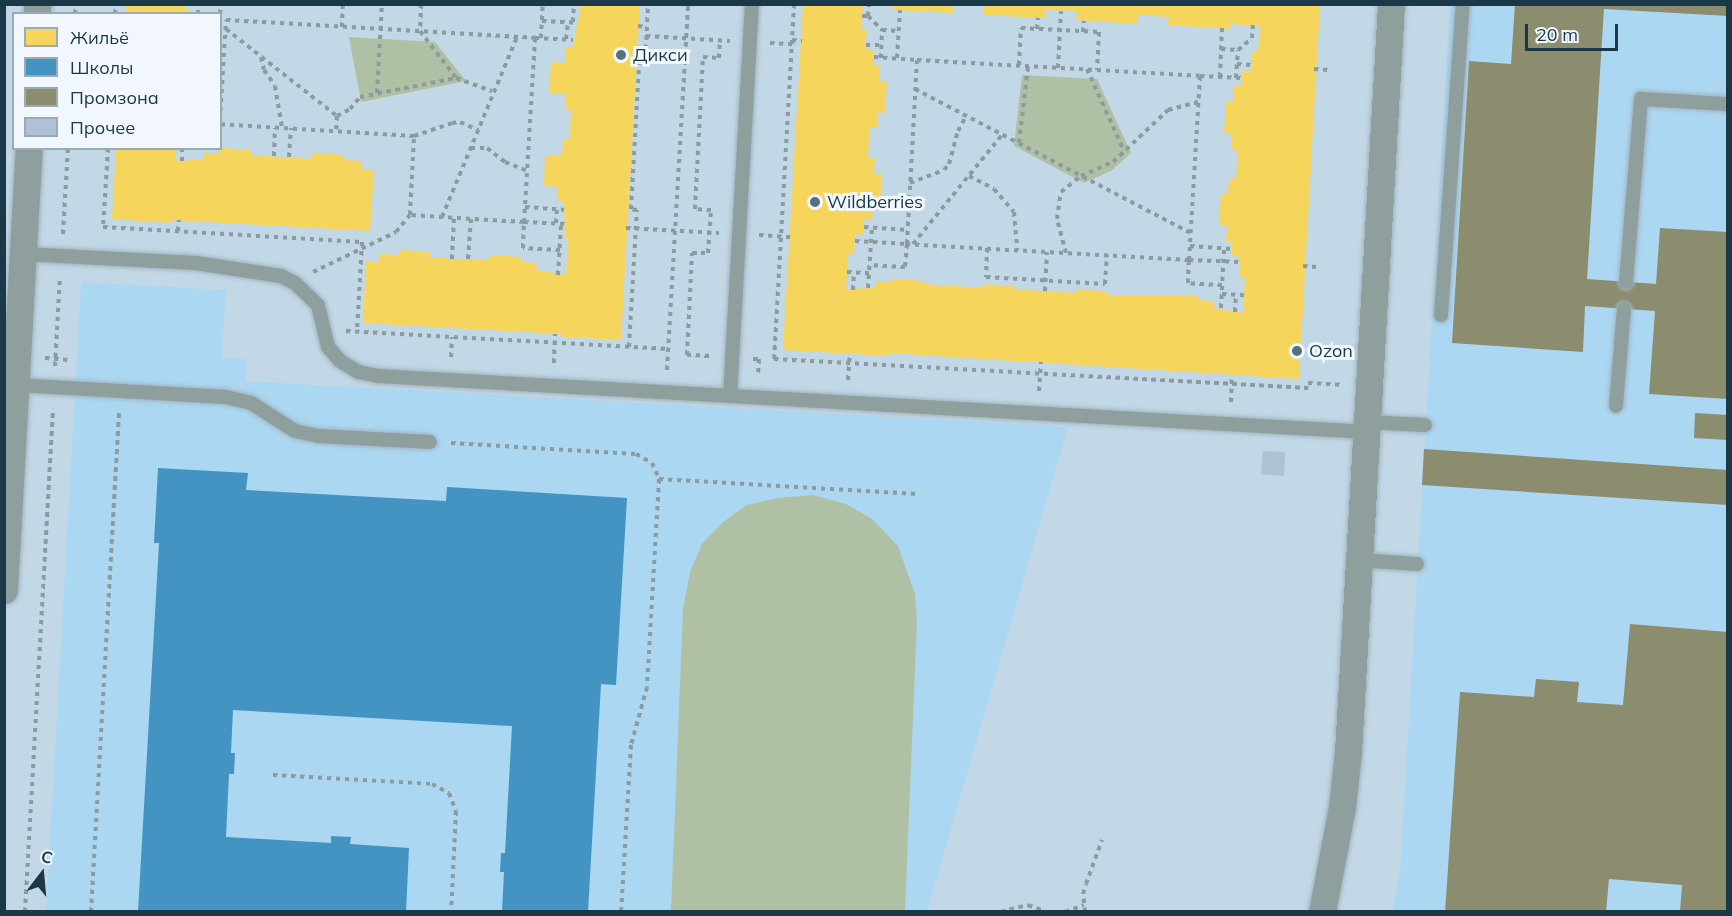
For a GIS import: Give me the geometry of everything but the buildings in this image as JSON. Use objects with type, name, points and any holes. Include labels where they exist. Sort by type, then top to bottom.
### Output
[{"type":"street","points":[[1322,912],[1344,796],[1391,4]]},
{"type":"street","points":[[4,590],[12,388],[29,150]]},
{"type":"lane","points":[[730,396],[752,4]]},
{"type":"lane","points":[[1441,315],[1463,4]]},
{"type":"lane","points":[[1626,282],[1641,99],[1728,104]]},
{"type":"lane","points":[[23,254],[196,263],[281,276],[295,283],[318,305],[328,347],[340,362],[358,372],[730,396],[1367,427],[1425,425]]},
{"type":"lane","points":[[1616,406],[1624,309]]},
{"type":"lane","points":[[12,388],[54,387],[226,397],[251,403],[295,431],[318,436],[430,442]]},
{"type":"lane","points":[[1359,560],[1417,564]]},
{"type":"path","points":[[342,27],[343,4]]},
{"type":"path","points":[[377,93],[382,4]]},
{"type":"path","points":[[421,4],[420,31],[456,78]]},
{"type":"path","points":[[541,38],[543,4]]},
{"type":"path","points":[[566,39],[573,22],[574,4]]},
{"type":"path","points":[[629,347],[637,210],[631,209],[640,49],[646,49],[648,4]]},
{"type":"path","points":[[666,392],[688,4]]},
{"type":"path","points":[[794,4],[774,358],[1308,388]]},
{"type":"path","points":[[868,16],[869,4]]},
{"type":"path","points":[[897,58],[900,10]]},
{"type":"path","points":[[1058,68],[1061,11]]},
{"type":"path","points":[[862,16],[868,16],[882,30],[898,31]]},
{"type":"path","points":[[1037,29],[1038,18]]},
{"type":"path","points":[[222,20],[573,40]]},
{"type":"path","points":[[222,95],[226,20]]},
{"type":"path","points":[[542,21],[573,22]]},
{"type":"path","points":[[1083,32],[1084,21]]},
{"type":"path","points":[[1252,38],[1253,25]]},
{"type":"path","points":[[638,26],[647,27]]},
{"type":"path","points":[[226,28],[337,116]]},
{"type":"path","points":[[1019,66],[1021,28],[1099,32],[1097,70]]},
{"type":"path","points":[[1220,77],[1222,28]]},
{"type":"path","points":[[881,57],[882,30]]},
{"type":"path","points":[[646,36],[707,40]]},
{"type":"path","points":[[442,217],[518,37]]},
{"type":"path","points":[[535,38],[523,248],[560,250]]},
{"type":"path","points":[[1221,49],[1238,50],[1252,38],[1259,38]]},
{"type":"path","points":[[720,40],[719,58],[703,57],[695,209],[711,210],[708,253],[692,253],[687,355],[732,358]]},
{"type":"path","points":[[765,43],[802,41]]},
{"type":"path","points":[[866,45],[881,45]]},
{"type":"path","points":[[1236,78],[1238,50]]},
{"type":"path","points":[[261,56],[264,70],[275,86],[282,128]]},
{"type":"path","points":[[874,57],[1242,78]]},
{"type":"path","points":[[869,265],[905,267],[917,60]]},
{"type":"path","points":[[1237,64],[1251,65]]},
{"type":"path","points":[[1019,143],[1028,66]]},
{"type":"path","points":[[1088,69],[1125,151]]},
{"type":"path","points":[[1314,69],[1328,70]]},
{"type":"path","points":[[1200,76],[1188,283],[1222,285]]},
{"type":"path","points":[[337,116],[350,109],[360,97],[456,78],[493,92]]},
{"type":"path","points":[[915,89],[1191,232]]},
{"type":"path","points":[[1066,253],[1058,219],[1058,201],[1061,192],[1081,176],[1113,162],[1168,110],[1198,102]]},
{"type":"path","points":[[336,131],[337,116]]},
{"type":"path","points":[[910,183],[944,170],[949,164],[958,131],[966,116]]},
{"type":"path","points":[[222,124],[414,136],[460,122],[478,130]]},
{"type":"path","points":[[274,156],[275,128]]},
{"type":"path","points":[[289,158],[291,128]]},
{"type":"path","points":[[913,244],[1002,135]]},
{"type":"path","points":[[295,283],[396,232],[410,215],[414,136]]},
{"type":"path","points":[[471,148],[487,148],[505,162],[527,171]]},
{"type":"path","points":[[24,912],[68,150]]},
{"type":"path","points":[[108,150],[103,227],[362,242],[357,331]]},
{"type":"path","points":[[182,150],[182,161]]},
{"type":"path","points":[[969,176],[994,189],[1014,212],[1017,250]]},
{"type":"path","points":[[525,207],[564,210]]},
{"type":"path","points":[[557,209],[561,224],[558,274]]},
{"type":"path","points":[[410,215],[561,224]]},
{"type":"path","points":[[452,259],[454,218]]},
{"type":"path","points":[[468,260],[471,219]]},
{"type":"path","points":[[178,220],[178,231]]},
{"type":"path","points":[[864,227],[907,230]]},
{"type":"path","points":[[626,228],[701,232]]},
{"type":"path","points":[[868,288],[872,228]]},
{"type":"path","points":[[755,235],[792,237]]},
{"type":"path","points":[[855,241],[1240,262]]},
{"type":"path","points":[[1190,246],[1232,249]]},
{"type":"path","points":[[987,248],[986,277],[1105,284],[1107,255]]},
{"type":"path","points":[[1221,308],[1224,249]]},
{"type":"path","points":[[1045,291],[1047,252]]},
{"type":"path","points":[[560,256],[567,257]]},
{"type":"path","points":[[1303,266],[1316,267]]},
{"type":"path","points":[[847,272],[869,273]]},
{"type":"path","points":[[854,272],[854,290]]},
{"type":"path","points":[[1007,286],[1008,278]]},
{"type":"path","points":[[1082,290],[1083,282]]},
{"type":"path","points":[[1222,294],[1244,295]]},
{"type":"path","points":[[1235,312],[1236,295]]},
{"type":"path","points":[[324,330],[669,349]]},
{"type":"path","points":[[552,386],[555,334]]},
{"type":"path","points":[[848,382],[850,354]]},
{"type":"path","points":[[35,357],[69,360]]},
{"type":"path","points":[[1039,393],[1041,362]]},
{"type":"path","points":[[1230,403],[1232,376]]},
{"type":"path","points":[[91,912],[121,391]]},
{"type":"path","points":[[430,442],[636,454],[652,463],[659,479],[647,687],[631,745],[621,912]]},
{"type":"path","points":[[659,479],[918,494]]},
{"type":"path","points":[[273,775],[432,784],[449,793],[456,811],[451,912]]},
{"type":"path","points":[[1085,912],[1086,884],[1102,840]]},
{"type":"path","points":[[1001,912],[1028,905],[1047,912]]},
{"type":"path","points":[[1065,912],[1084,905]]},
{"type":"shaded area","points":[[1450,5],[1727,5],[1727,911],[1392,912],[1400,872]]},
{"type":"shaded area","points":[[81,282],[226,290],[222,357],[246,359],[246,381],[1068,427],[927,911],[46,912]]},
{"type":"green space","points":[[349,37],[435,42],[466,81],[361,102]]},
{"type":"green space","points":[[1022,75],[1097,79],[1131,153],[1111,171],[1084,183],[1014,146]]},
{"type":"green space","points":[[813,495],[846,504],[872,519],[898,546],[915,594],[917,620],[905,911],[671,911],[683,609],[690,572],[702,544],[723,522],[747,505],[778,498]]},
{"type":"place","name":"Дикси","points":[[621,55]]},
{"type":"place","name":"Wildberries","points":[[815,202]]},
{"type":"place","name":"Ozon","points":[[1297,351]]}]
